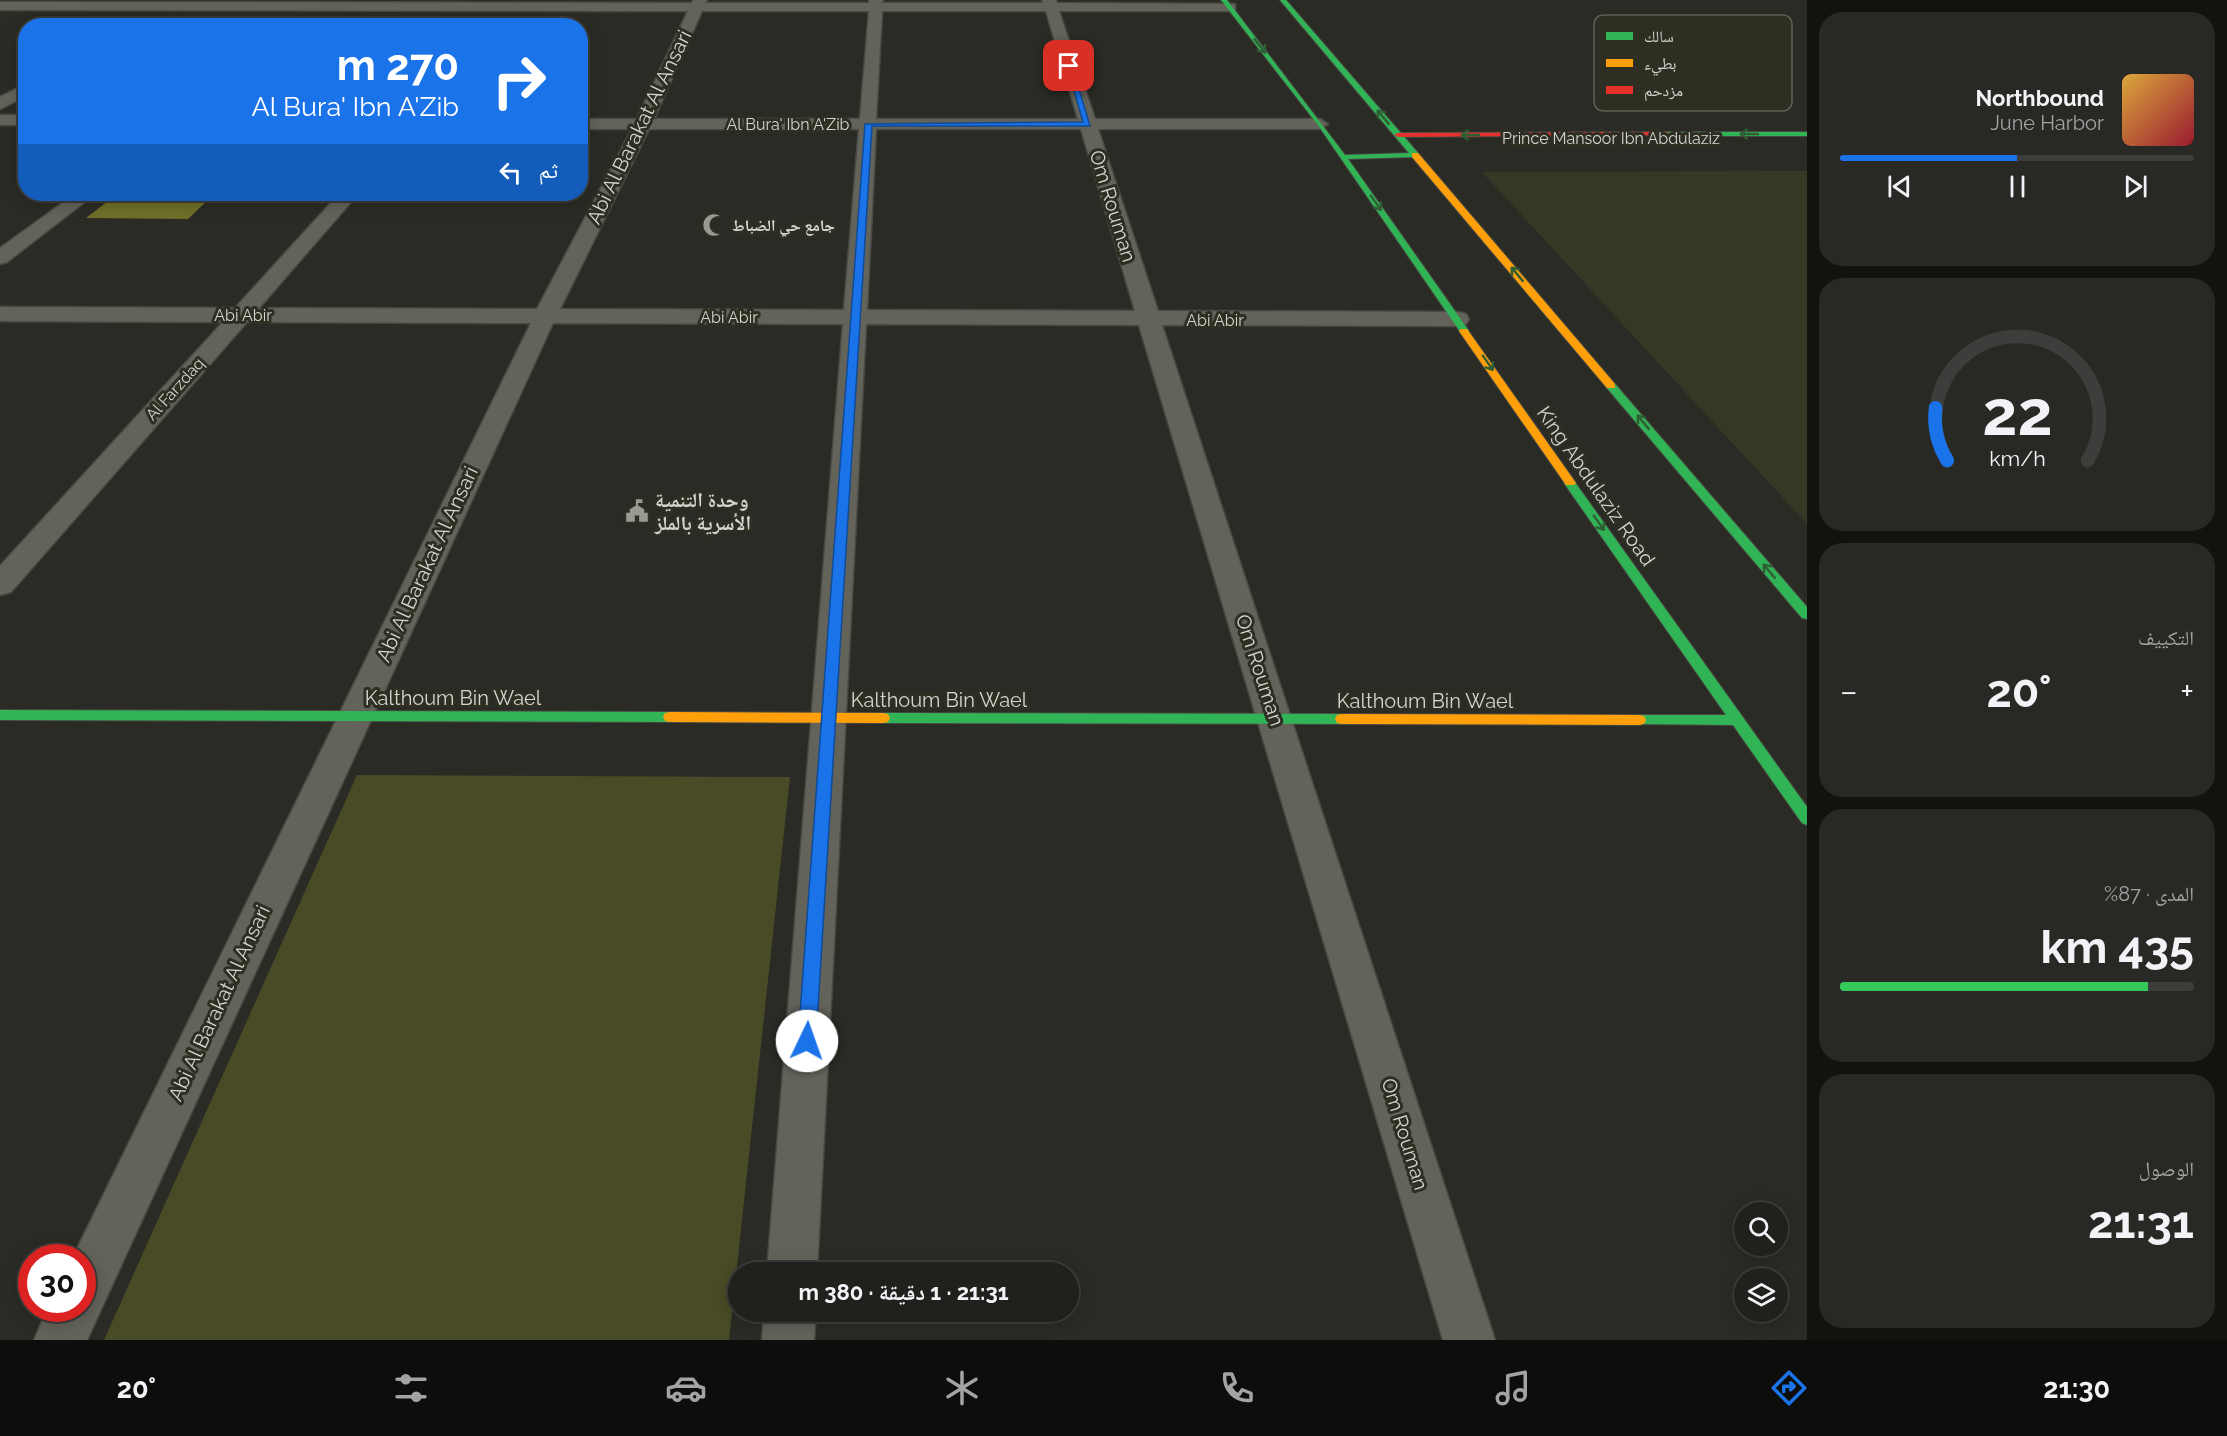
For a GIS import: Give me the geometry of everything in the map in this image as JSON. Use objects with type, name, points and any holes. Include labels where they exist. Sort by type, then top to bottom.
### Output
[{"type":"main road","points":[[1283,0],[1807,615]]},
{"type":"main road","name":"King Abdulaziz Road","points":[[1227,4],[1344,157],[1735,720],[1807,819]]},
{"type":"main road","name":"Prince Mansoor Ibn Abdulaziz","points":[[1398,135],[1807,134]]},
{"type":"main road","points":[[1344,157],[1439,155]]},
{"type":"main road","points":[[1408,172],[1430,171]]},
{"type":"main road","points":[[1354,173],[1376,173]]},
{"type":"main road","name":"Kalthoum Bin Wael","points":[[0,715],[1735,720]]},
{"type":"street","points":[[145,18],[169,3]]},
{"type":"street","points":[[0,6],[169,3],[514,8],[698,4],[1227,4]]},
{"type":"street","points":[[317,18],[337,4]]},
{"type":"street","name":"Abi Al Barakat Al Ansari","points":[[96,1263],[545,316],[643,124],[698,4]]},
{"type":"street","points":[[793,1262],[876,4]]},
{"type":"street","name":"Om Rouman","points":[[1050,4],[1469,1340]]},
{"type":"street","points":[[0,104],[18,94]]},
{"type":"street","points":[[0,120],[18,120]]},
{"type":"street","name":"Al Bura' Ibn A'Zib","points":[[588,124],[1320,124]]},
{"type":"street","points":[[0,258],[77,201]]},
{"type":"street","name":"Al Farzdaq","points":[[0,585],[343,201]]},
{"type":"street","name":"Abi Abir","points":[[0,314],[1458,320]]},
{"type":"street","points":[[60,1340],[68,1322]]},
{"type":"street","points":[[788,1340],[789,1322]]},
{"type":"shaded area","points":[[1807,171],[1807,524],[1482,172]]},
{"type":"shaded area","points":[[108,201],[207,201],[188,219],[86,218]]},
{"type":"green space","points":[[357,775],[790,777],[737,1262],[728,1262],[728,1322],[731,1322],[729,1340],[104,1340]]},
{"type":"traffic: fast","points":[[1224,0],[1320,124],[1464,331]]},
{"type":"traffic: fast","points":[[1283,0],[1415,155],[1343,157]]},
{"type":"traffic: fast","points":[[1666,134],[1807,134]]},
{"type":"traffic: fast","points":[[1611,386],[1807,615]]},
{"type":"traffic: fast","points":[[1570,483],[1807,819]]},
{"type":"traffic: fast","points":[[0,715],[670,717]]},
{"type":"traffic: fast","points":[[883,718],[1342,719]]},
{"type":"traffic: fast","points":[[1639,720],[1735,720]]},
{"type":"traffic: slow","points":[[1415,155],[1611,386]]},
{"type":"traffic: slow","points":[[1464,331],[1570,483]]},
{"type":"traffic: slow","points":[[670,717],[883,718]]},
{"type":"traffic: slow","points":[[1342,719],[1639,720]]},
{"type":"traffic: jam","points":[[1398,135],[1666,134]]},
{"type":"place","name":"جامع حي الضباط","points":[[714,225]]},
{"type":"place","name":"وحدة التنمية الأسرية بالملز","points":[[637,511]]},
{"type":"route","points":[[807,1041],[868,124],[1087,124],[1069,66]]}]
